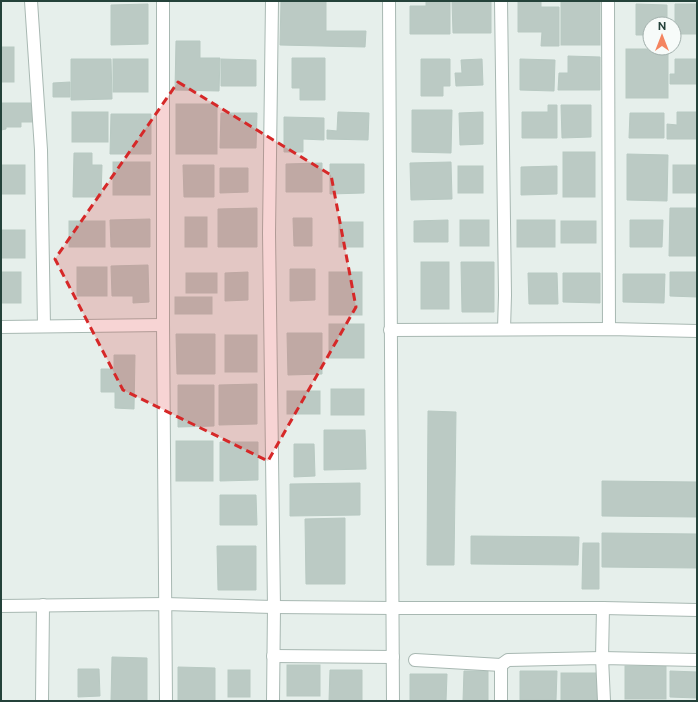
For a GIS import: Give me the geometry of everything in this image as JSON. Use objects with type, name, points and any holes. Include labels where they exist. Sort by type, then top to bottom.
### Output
[{"type":"street","points":[[31,1],[41,150],[44,326]]},
{"type":"street","points":[[163,1],[163,325],[166,701]]},
{"type":"street","points":[[272,1],[268,234],[274,607],[273,701]]},
{"type":"street","points":[[389,1],[393,701]]},
{"type":"street","points":[[501,1],[505,295],[504,329]]},
{"type":"street","points":[[608,1],[609,329]]},
{"type":"street","points":[[1,326],[163,325]]},
{"type":"street","points":[[390,330],[609,329],[697,331]]},
{"type":"street","points":[[1,606],[165,604],[274,607],[603,608],[697,610]]},
{"type":"street","points":[[42,701],[43,605]]},
{"type":"street","points":[[603,608],[602,658],[604,701]]},
{"type":"street","points":[[273,656],[393,657]]},
{"type":"street","points":[[415,660],[501,665],[508,660],[602,658],[697,660]]},
{"type":"street","points":[[501,665],[501,701]]},
{"type":"highlighted area","points":[[178,82],[331,175],[356,307],[268,461],[123,390],[55,259]]},
{"type":"building","points":[[281,1],[326,1],[326,31],[366,31],[365,47],[280,45]]},
{"type":"building","points":[[426,1],[450,1],[450,34],[410,34],[410,6],[426,6]]},
{"type":"building","points":[[452,1],[491,1],[491,33],[453,33]]},
{"type":"building","points":[[518,1],[541,1],[541,7],[559,7],[559,46],[541,46],[542,32],[518,32]]},
{"type":"building","points":[[561,1],[600,1],[600,45],[561,45]]},
{"type":"building","points":[[148,4],[148,44],[111,45],[111,5]]},
{"type":"building","points":[[636,4],[667,5],[667,16],[642,16],[642,35],[636,35]]},
{"type":"building","points":[[675,4],[697,4],[697,34],[682,34],[682,16],[675,16]]},
{"type":"building","points":[[176,41],[200,41],[200,58],[220,58],[219,91],[175,90]]},
{"type":"building","points":[[1,47],[14,47],[14,82],[1,82]]},
{"type":"building","points":[[626,49],[642,49],[642,56],[668,56],[668,98],[626,98]]},
{"type":"building","points":[[568,56],[600,57],[600,90],[558,90],[559,73],[568,73]]},
{"type":"building","points":[[292,58],[325,58],[325,100],[300,100],[300,88],[292,88]]},
{"type":"building","points":[[71,59],[111,59],[112,99],[71,100]]},
{"type":"building","points":[[113,59],[148,59],[148,92],[113,92]]},
{"type":"building","points":[[221,59],[256,60],[256,86],[221,86]]},
{"type":"building","points":[[421,59],[450,59],[450,86],[443,86],[443,96],[421,96]]},
{"type":"building","points":[[482,59],[483,85],[456,86],[455,73],[462,73],[461,60]]},
{"type":"building","points":[[520,59],[555,60],[554,91],[520,90]]},
{"type":"building","points":[[675,59],[697,59],[697,84],[670,84],[670,74],[675,74]]},
{"type":"building","points":[[70,82],[70,97],[53,97],[53,83]]},
{"type":"building","points":[[1,103],[33,103],[33,122],[21,122],[21,127],[6,127],[6,129],[1,130]]},
{"type":"building","points":[[176,104],[217,104],[217,154],[176,154]]},
{"type":"building","points":[[548,105],[557,105],[557,138],[522,138],[522,112],[548,112]]},
{"type":"building","points":[[561,105],[591,105],[591,137],[562,138]]},
{"type":"building","points":[[412,110],[452,110],[451,153],[412,152]]},
{"type":"building","points":[[72,112],[108,112],[108,142],[72,142]]},
{"type":"building","points":[[338,112],[369,113],[368,140],[327,139],[327,130],[337,131]]},
{"type":"building","points":[[483,112],[483,144],[460,145],[459,113]]},
{"type":"building","points":[[677,112],[697,112],[697,139],[667,139],[667,124],[677,125]]},
{"type":"building","points":[[221,113],[257,113],[256,148],[220,148]]},
{"type":"building","points":[[630,113],[664,113],[664,138],[629,138]]},
{"type":"building","points":[[111,114],[151,114],[151,154],[110,154]]},
{"type":"building","points":[[284,117],[324,118],[324,140],[303,139],[303,152],[284,152]]},
{"type":"building","points":[[563,152],[595,152],[595,197],[563,197]]},
{"type":"building","points":[[74,153],[92,153],[92,165],[102,165],[101,197],[73,197]]},
{"type":"building","points":[[627,154],[668,155],[667,201],[627,200]]},
{"type":"building","points":[[113,162],[150,162],[150,195],[113,195]]},
{"type":"building","points":[[451,162],[452,199],[411,200],[410,163]]},
{"type":"building","points":[[322,163],[322,192],[286,192],[286,164]]},
{"type":"building","points":[[330,164],[364,164],[364,193],[330,194]]},
{"type":"building","points":[[1,165],[25,165],[25,194],[1,194]]},
{"type":"building","points":[[183,165],[214,165],[214,197],[184,197]]},
{"type":"building","points":[[673,165],[697,165],[697,193],[673,193]]},
{"type":"building","points":[[458,166],[483,166],[483,193],[458,193]]},
{"type":"building","points":[[557,166],[557,194],[521,195],[521,167]]},
{"type":"building","points":[[220,168],[248,168],[248,192],[220,193]]},
{"type":"building","points":[[257,208],[257,247],[218,247],[218,209]]},
{"type":"building","points":[[670,208],[697,208],[697,256],[669,256]]},
{"type":"building","points":[[185,217],[207,217],[207,247],[185,247]]},
{"type":"building","points":[[293,218],[312,218],[312,246],[294,246]]},
{"type":"building","points":[[150,219],[150,247],[111,247],[110,220]]},
{"type":"building","points":[[448,220],[448,242],[414,242],[414,221]]},
{"type":"building","points":[[460,220],[489,220],[489,246],[460,246]]},
{"type":"building","points":[[517,220],[555,220],[555,247],[517,247]]},
{"type":"building","points":[[630,220],[663,220],[662,247],[630,247]]},
{"type":"building","points":[[69,221],[105,221],[105,247],[69,247]]},
{"type":"building","points":[[561,221],[596,221],[596,243],[561,243]]},
{"type":"building","points":[[339,222],[363,222],[363,247],[339,247]]},
{"type":"building","points":[[1,230],[25,230],[25,258],[1,258]]},
{"type":"building","points":[[421,262],[449,262],[449,309],[421,309]]},
{"type":"building","points":[[461,262],[494,262],[494,312],[462,312]]},
{"type":"building","points":[[148,265],[149,302],[133,303],[133,296],[112,296],[111,266]]},
{"type":"building","points":[[77,267],[107,267],[107,296],[77,296]]},
{"type":"building","points":[[290,269],[315,269],[315,300],[290,301]]},
{"type":"building","points":[[1,272],[21,272],[21,303],[1,303]]},
{"type":"building","points":[[248,272],[248,300],[225,301],[225,273]]},
{"type":"building","points":[[329,272],[362,272],[362,315],[329,315]]},
{"type":"building","points":[[670,272],[697,272],[697,297],[670,296]]},
{"type":"building","points":[[186,273],[217,273],[217,293],[186,293]]},
{"type":"building","points":[[528,273],[557,273],[558,304],[529,304]]},
{"type":"building","points":[[563,273],[600,273],[600,303],[563,302]]},
{"type":"building","points":[[623,274],[665,274],[664,303],[623,302]]},
{"type":"building","points":[[175,297],[212,297],[212,314],[175,314]]},
{"type":"building","points":[[329,324],[364,324],[364,358],[329,358]]},
{"type":"building","points":[[287,333],[322,333],[322,374],[288,375]]},
{"type":"building","points":[[176,334],[215,334],[215,374],[177,374]]},
{"type":"building","points":[[225,335],[257,335],[257,372],[225,372]]},
{"type":"building","points":[[114,355],[135,355],[134,409],[115,408],[115,392],[101,392],[101,369],[114,369]]},
{"type":"building","points":[[257,384],[257,424],[219,425],[219,385]]},
{"type":"building","points":[[178,385],[214,385],[214,426],[178,427]]},
{"type":"building","points":[[331,389],[364,389],[364,415],[331,415]]},
{"type":"building","points":[[287,391],[320,391],[320,414],[287,414]]},
{"type":"building","points":[[428,411],[456,412],[454,565],[427,565]]},
{"type":"building","points":[[324,430],[365,430],[366,469],[324,470]]},
{"type":"building","points":[[176,441],[213,441],[213,481],[176,481]]},
{"type":"building","points":[[220,442],[258,442],[258,480],[220,481]]},
{"type":"building","points":[[294,444],[314,444],[315,476],[294,477]]},
{"type":"building","points":[[602,481],[697,482],[697,517],[602,516]]},
{"type":"building","points":[[360,483],[360,515],[290,516],[290,484]]},
{"type":"building","points":[[220,495],[256,495],[257,525],[220,525]]},
{"type":"building","points":[[345,518],[345,584],[306,584],[305,519]]},
{"type":"building","points":[[602,533],[697,534],[697,568],[602,567]]},
{"type":"building","points":[[471,536],[579,537],[578,565],[471,564]]},
{"type":"building","points":[[583,543],[599,543],[599,589],[582,589]]},
{"type":"building","points":[[217,546],[256,546],[256,590],[218,590]]},
{"type":"building","points":[[112,657],[147,658],[147,701],[111,701]]},
{"type":"building","points":[[287,665],[320,665],[320,696],[287,696]]},
{"type":"building","points":[[625,666],[666,666],[666,699],[625,699]]},
{"type":"building","points":[[178,667],[215,668],[215,701],[178,701]]},
{"type":"building","points":[[78,669],[99,669],[100,696],[78,697]]},
{"type":"building","points":[[228,670],[250,670],[250,697],[228,697]]},
{"type":"building","points":[[330,670],[362,670],[362,701],[329,701]]},
{"type":"building","points":[[464,671],[488,671],[488,701],[463,701]]},
{"type":"building","points":[[520,671],[557,671],[556,700],[520,700]]},
{"type":"building","points":[[670,671],[697,672],[697,698],[670,697]]},
{"type":"building","points":[[561,673],[597,673],[597,701],[561,701]]},
{"type":"building","points":[[410,674],[447,674],[446,701],[410,701]]}]
